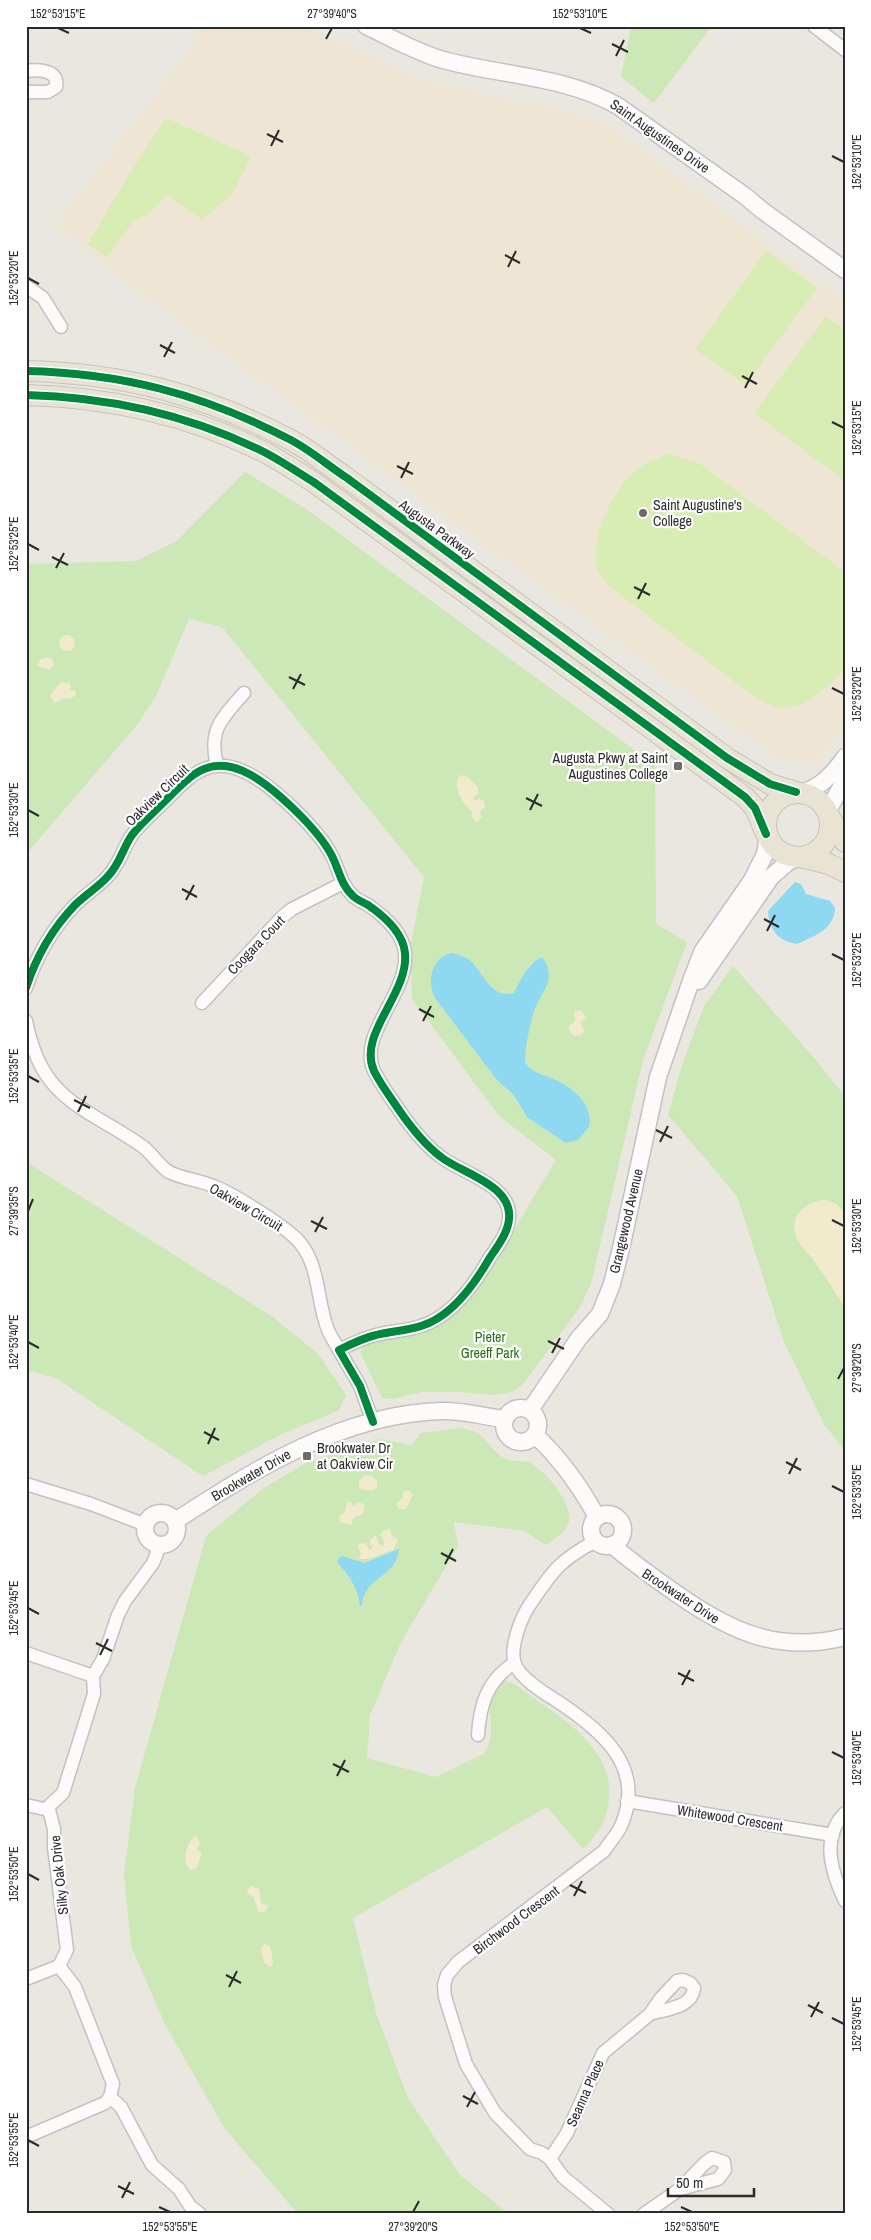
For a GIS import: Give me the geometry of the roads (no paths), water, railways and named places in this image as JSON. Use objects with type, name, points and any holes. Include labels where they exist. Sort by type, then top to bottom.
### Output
[{"type":"main road","name":"Augusta Parkway","points":[[26,371],[98,376],[158,387],[233,412],[288,438],[347,478],[727,758],[770,784],[799,792]]},
{"type":"main road","points":[[26,395],[63,396],[126,404],[199,424],[266,453],[315,483],[745,797],[755,808],[767,836],[780,852],[829,864],[845,872]]},
{"type":"main road","points":[[767,836],[767,815],[771,806],[786,794],[799,792],[818,799],[845,842]]},
{"type":"main road","points":[[799,857],[818,850],[825,843],[830,825],[828,814]]},
{"type":"street","name":"Saint Augustines Drive","points":[[366,26],[440,59],[579,87],[603,97],[745,196],[845,270]]},
{"type":"street","points":[[814,26],[845,50]]},
{"type":"street","points":[[26,71],[49,72],[56,77],[57,82],[56,86],[48,92],[26,92]]},
{"type":"street","points":[[26,286],[43,298],[61,327]]},
{"type":"street","points":[[244,693],[220,721],[215,736],[214,752],[217,765],[232,767],[249,773],[309,823],[332,856],[343,883],[354,897],[380,914],[397,931],[405,953],[401,981],[376,1030],[370,1052],[374,1070],[407,1122],[441,1157],[483,1180],[497,1191],[506,1202],[509,1213],[509,1222],[503,1236],[482,1272],[463,1296],[444,1313],[423,1326],[376,1335],[339,1350]]},
{"type":"street","points":[[799,792],[817,788],[845,757]]},
{"type":"street","name":"Oakview Circuit","points":[[26,988],[34,964],[48,939],[75,905],[108,877],[119,862],[131,837],[189,777],[202,769],[217,765]]},
{"type":"street","points":[[828,814],[845,780]]},
{"type":"street","name":"Grangewood Avenue","points":[[530,1410],[579,1338],[600,1314],[612,1284],[658,1077],[702,952],[752,880],[765,854],[767,836]]},
{"type":"street","name":"Grangewood Avenue","points":[[681,1013],[714,956],[772,877],[786,863],[799,857]]},
{"type":"street","name":"Coogara Court","points":[[202,1003],[282,917],[292,909],[343,883]]},
{"type":"street","name":"Oakview Circuit","points":[[26,1021],[30,1043],[40,1066],[46,1077],[61,1093],[84,1111],[142,1146],[167,1171],[212,1185],[229,1194],[286,1229],[302,1244],[312,1266],[328,1330],[360,1386],[373,1422]]},
{"type":"street","points":[[520,1408],[530,1410],[537,1419],[538,1424],[535,1435],[525,1441],[514,1440],[506,1432],[505,1419],[520,1408]]},
{"type":"street","name":"Brookwater Drive","points":[[175,1521],[212,1497],[295,1449],[337,1433],[373,1422],[444,1410],[505,1419]]},
{"type":"street","points":[[535,1435],[549,1448],[574,1478],[597,1517]]},
{"type":"street","points":[[26,1484],[91,1504],[146,1525]]},
{"type":"street","points":[[159,1513],[168,1514],[175,1521],[177,1531],[173,1540],[160,1545],[150,1541],[147,1536],[146,1525],[150,1518],[159,1513]]},
{"type":"street","points":[[610,1514],[622,1522],[621,1538],[612,1545],[603,1546],[596,1541],[591,1531],[591,1526],[597,1517],[610,1514]]},
{"type":"street","points":[[478,1735],[479,1712],[494,1679],[514,1663],[514,1644],[523,1616],[547,1579],[565,1559],[596,1541]]},
{"type":"street","points":[[26,1805],[49,1810],[50,1805],[63,1794],[94,1694],[92,1676],[103,1659],[121,1608],[153,1564],[160,1545]]},
{"type":"street","name":"Brookwater Drive","points":[[612,1545],[636,1566],[706,1615],[740,1632],[771,1641],[802,1644],[845,1637]]},
{"type":"street","points":[[26,1653],[92,1676]]},
{"type":"street","name":"Birchwood Crescent","points":[[514,1663],[526,1678],[597,1730],[612,1745],[621,1762],[628,1787],[627,1801],[621,1827],[604,1851],[458,1962],[447,1975],[444,1985],[450,2017],[466,2064],[495,2113],[530,2149],[550,2159],[563,2176],[608,2214]]},
{"type":"street","name":"Whitewood Crescent","points":[[627,1801],[832,1835]]},
{"type":"street","name":"Silky Oak Drive","points":[[49,1810],[54,1829],[54,1847],[67,1950],[59,1966]]},
{"type":"street","points":[[845,1813],[832,1835],[830,1854],[833,1875],[845,1902]]},
{"type":"street","points":[[26,1979],[59,1966],[75,1987],[112,2084],[110,2097],[105,2103],[26,2138]]},
{"type":"street","name":"Seanna Place","points":[[550,2159],[567,2133],[603,2053],[650,2014]]},
{"type":"street","points":[[110,2097],[121,2107],[152,2165],[179,2189],[194,2211]]},
{"type":"street","points":[[644,2214],[680,2189]]},
{"type":"water","points":[[795,882],[801,884],[806,894],[830,901],[835,908],[834,916],[827,927],[816,935],[797,944],[785,940],[776,934],[770,924],[768,911]]},
{"type":"water","points":[[453,953],[468,959],[493,988],[506,994],[514,993],[528,968],[542,957],[547,965],[549,978],[532,1016],[525,1062],[540,1074],[559,1081],[579,1096],[584,1103],[590,1118],[589,1127],[578,1140],[566,1143],[528,1118],[513,1094],[497,1080],[435,998],[431,984],[433,970],[440,959]]},
{"type":"water","points":[[399,1549],[397,1559],[387,1572],[369,1588],[364,1595],[360,1607],[356,1588],[337,1562],[339,1558],[342,1556],[364,1563]]},
{"type":"place","name":"Saint Augustine's College","points":[[643,513]]},
{"type":"place","name":"Augusta Pkwy at Saint Augustines College","points":[[678,766]]},
{"type":"place","name":"Brookwater Dr at Oakview Cir","points":[[307,1456]]},
{"type":"park label","name":"Pieter Greeff Park","points":[[490,1345]]}]
